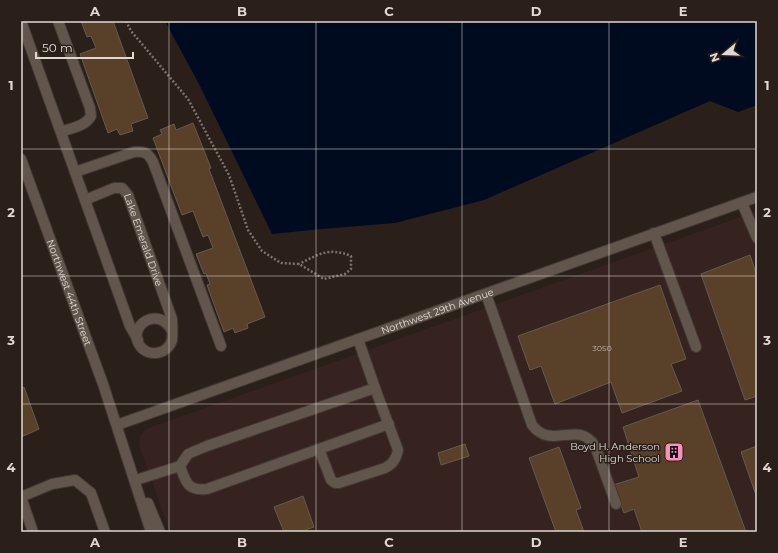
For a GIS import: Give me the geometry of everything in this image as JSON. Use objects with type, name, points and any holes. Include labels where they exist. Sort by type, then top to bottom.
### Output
[{"type":"street","name":"Lake Emerald Drive","points":[[21,21],[130,326],[141,347],[146,351],[159,353],[166,350],[170,345],[172,338],[172,319],[128,195],[122,188],[114,188],[85,200]]},
{"type":"street","points":[[58,21],[90,108],[91,116],[89,121],[84,124],[61,132]]},
{"type":"street","points":[[75,172],[134,152],[143,151],[149,154],[221,346]]},
{"type":"street","name":"Northwest 44th Street","points":[[21,159],[117,425],[160,532]]},
{"type":"street","name":"Northwest 29th Avenue","points":[[117,425],[757,197]]},
{"type":"street","points":[[742,203],[756,234]]},
{"type":"street","points":[[654,233],[696,347]]},
{"type":"street","points":[[486,294],[532,425],[536,430],[545,435],[556,437],[572,434],[584,435],[590,440],[595,446],[616,504]]},
{"type":"street","points":[[138,340],[137,333],[140,327],[144,322],[150,319],[157,318],[164,320],[169,325],[172,332]]},
{"type":"street","points":[[319,449],[331,480],[335,483],[385,468],[392,464],[396,458],[398,450],[358,339]]},
{"type":"street","points":[[138,479],[180,466],[188,454],[207,446],[375,388]]},
{"type":"street","points":[[180,466],[191,488],[199,490],[207,489],[388,424]]},
{"type":"street","name":"Northwest 44th Street","points":[[117,425],[151,532]]},
{"type":"street","points":[[33,532],[21,497],[52,484],[76,480],[90,493],[106,532]]},
{"type":"path","points":[[126,21],[131,31],[188,99],[229,175],[248,230],[262,251],[281,263],[299,264],[329,251],[344,253],[351,256],[351,269],[346,274],[324,280],[299,264]]},
{"type":"shaded area","points":[[757,211],[757,532],[170,532],[139,445],[141,435],[146,429]]},
{"type":"water","points":[[165,21],[757,21],[757,105],[738,112],[710,101],[484,200],[395,223],[272,234],[199,84]]},
{"type":"building","points":[[81,21],[113,21],[148,118],[131,124],[133,131],[120,135],[117,129],[108,133],[80,54],[96,48],[91,36],[87,37]]},
{"type":"building","points":[[193,123],[211,168],[209,169],[265,317],[247,324],[248,328],[235,333],[233,328],[224,332],[207,285],[210,284],[206,273],[204,274],[196,254],[213,248],[208,235],[203,237],[193,211],[182,215],[153,138],[162,134],[160,130],[174,124],[176,130]]},
{"type":"building","points":[[750,255],[757,276],[757,396],[745,400],[701,274]]},
{"type":"building","points":[[660,285],[686,359],[671,364],[682,391],[622,413],[611,382],[555,404],[541,366],[530,370],[518,336]]},
{"type":"building","points":[[24,387],[39,429],[21,437],[21,389]]},
{"type":"building","name":"Boyd H. Anderson High School","points":[[698,400],[746,532],[642,532],[634,509],[624,513],[613,485],[639,477],[623,427]]},
{"type":"building","points":[[465,444],[469,456],[441,465],[438,453]]},
{"type":"building","points":[[757,446],[757,498],[741,452]]},
{"type":"building","points":[[559,447],[581,508],[576,510],[584,532],[556,532],[529,458]]},
{"type":"building","points":[[303,496],[314,527],[300,532],[284,532],[274,507]]},
{"type":"place","name":"Boyd H. Anderson High School","points":[[674,452]]}]
